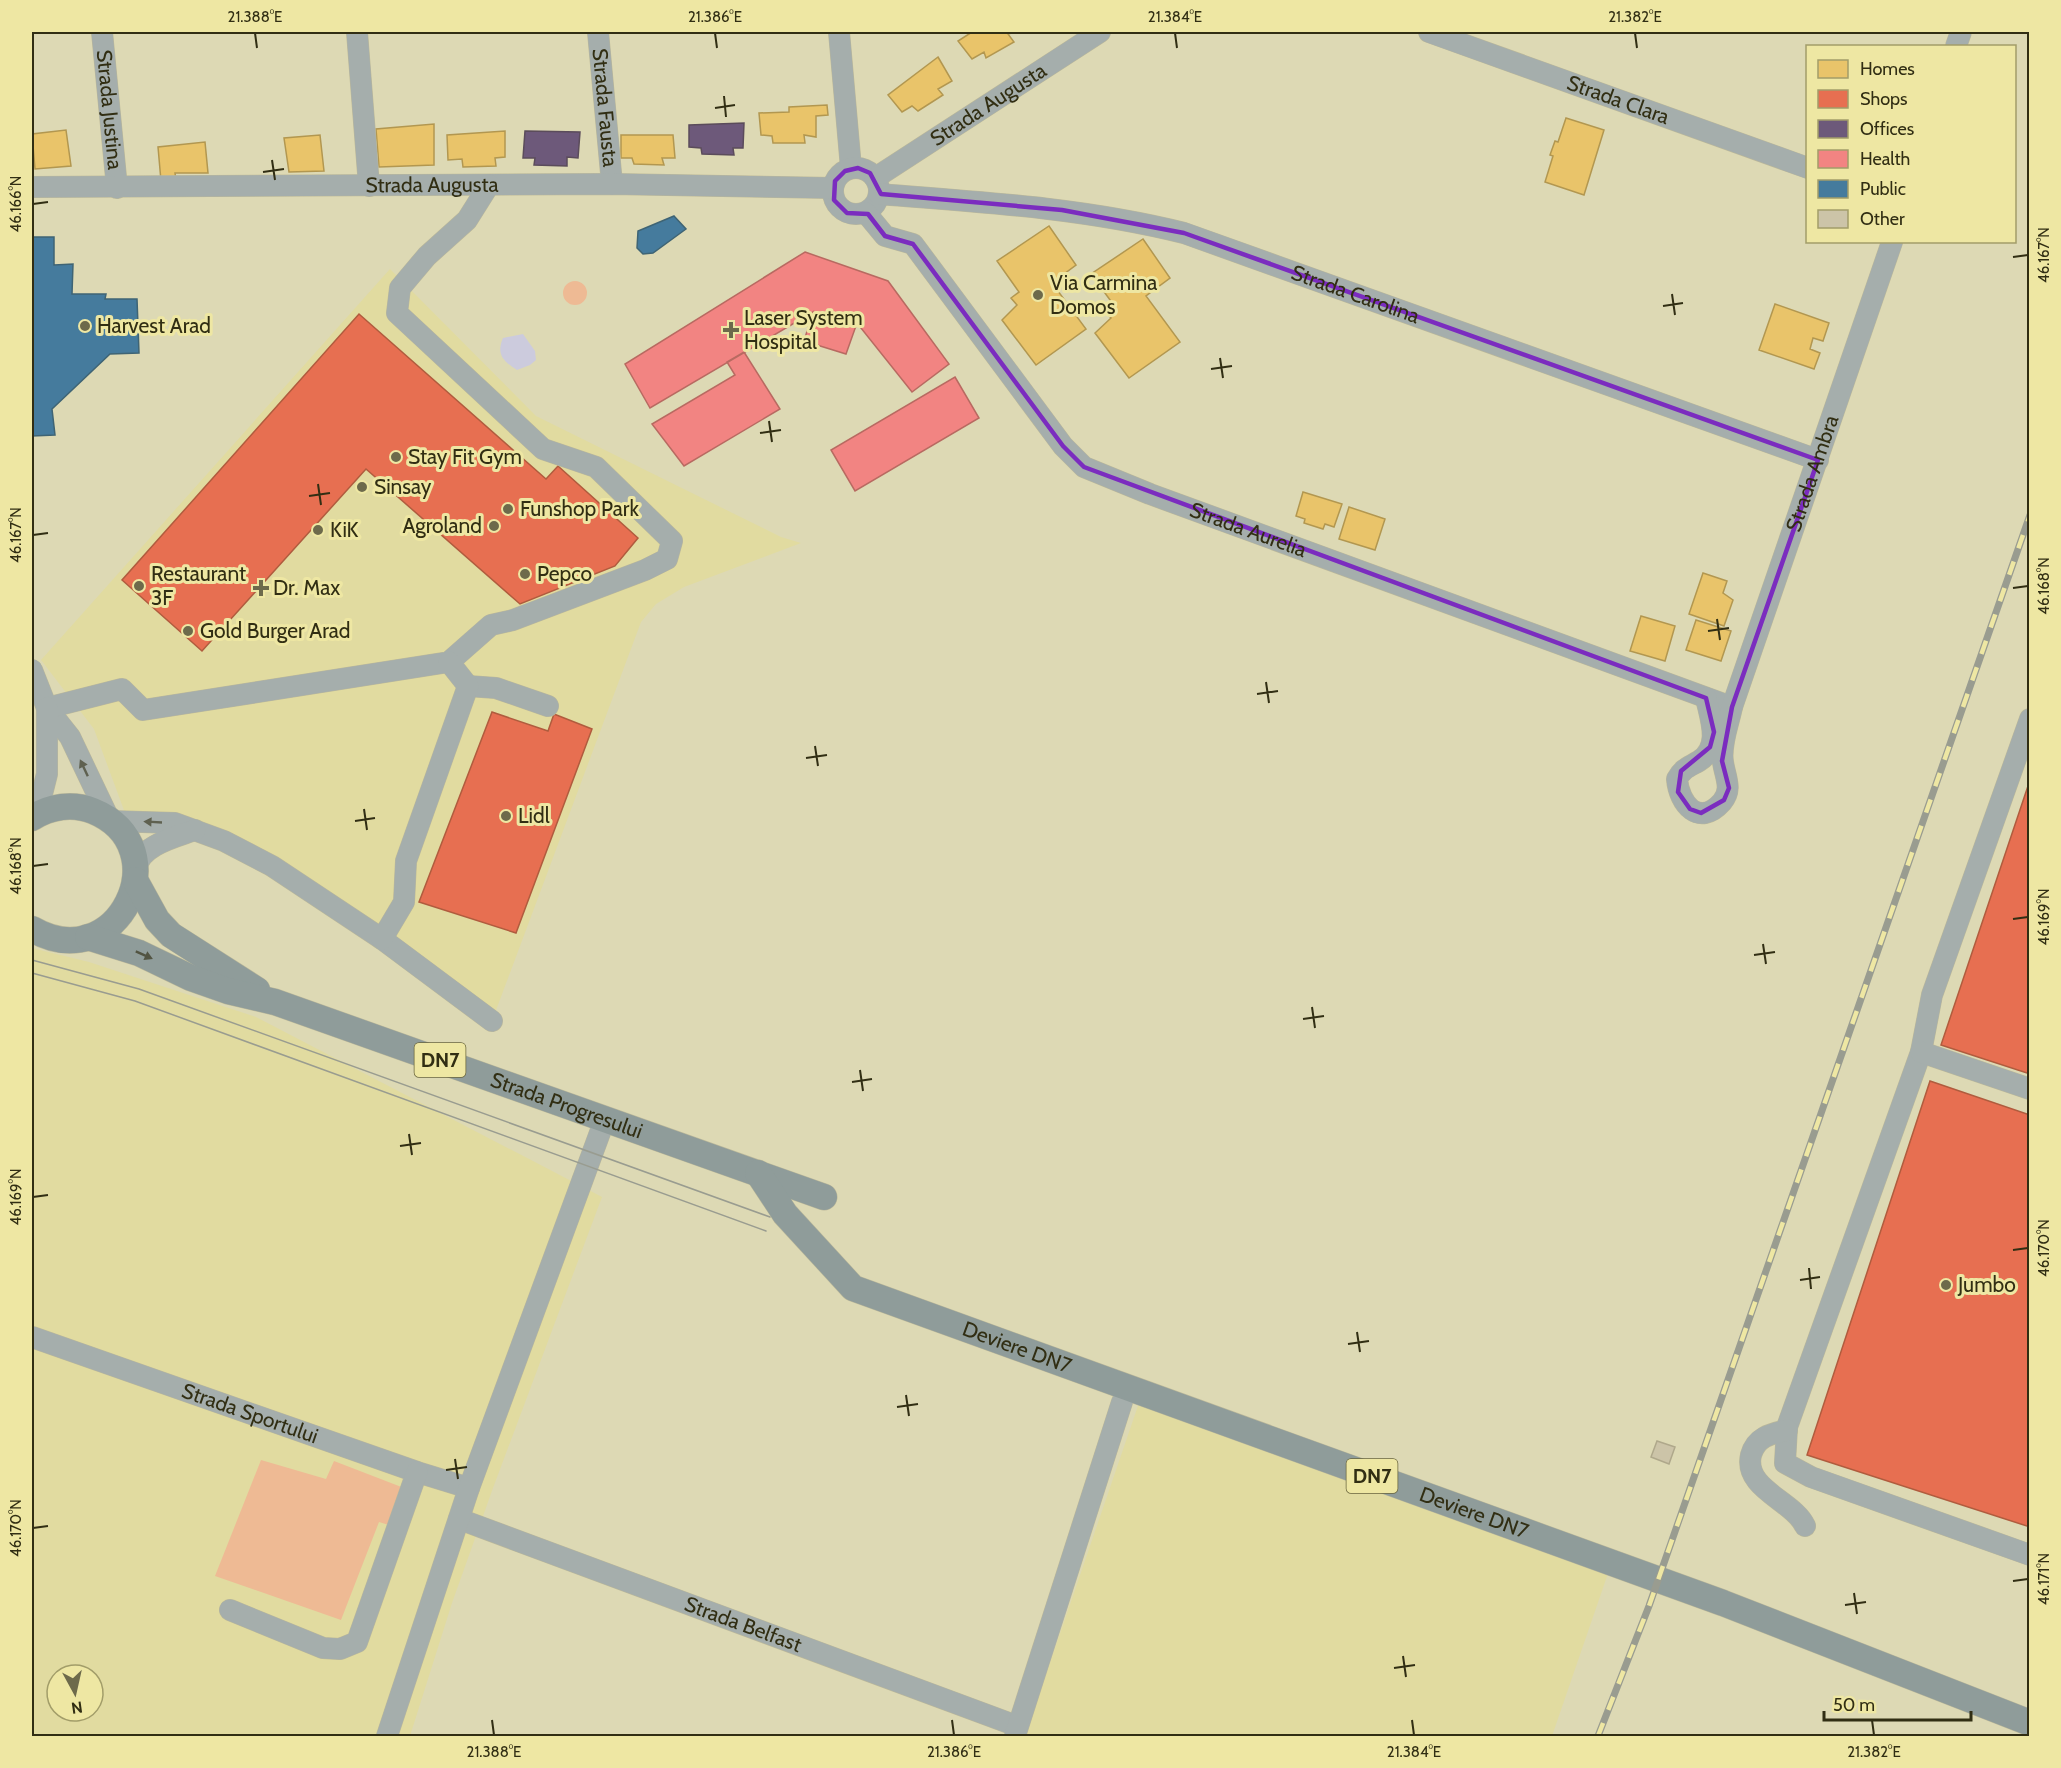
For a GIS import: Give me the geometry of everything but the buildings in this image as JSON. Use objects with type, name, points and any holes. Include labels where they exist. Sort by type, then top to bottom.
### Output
[{"type":"main road","name":"DN7","points":[[32,929],[58,939],[88,937],[104,930],[120,916],[131,898],[135,875],[125,837],[110,821],[94,812],[75,807],[49,809],[34,816]]},
{"type":"main road","name":"Strada Progresului","points":[[135,875],[157,920],[171,935],[275,1002]]},
{"type":"main road","name":"Strada Progresului","points":[[88,937],[130,949],[191,978],[228,991],[275,1002],[824,1197]]},
{"type":"main road","name":"Deviere DN7","points":[[758,1173],[785,1214],[853,1288],[1723,1603],[2030,1723]]},
{"type":"street","name":"Strada Justina","points":[[102,32],[117,189]]},
{"type":"street","points":[[357,32],[369,186]]},
{"type":"street","name":"Strada Fausta","points":[[598,32],[612,184]]},
{"type":"street","points":[[838,32],[852,168]]},
{"type":"street","name":"Strada Augusta","points":[[877,186],[1100,32]]},
{"type":"street","name":"Strada Clara","points":[[1429,32],[1806,167]]},
{"type":"street","points":[[852,168],[865,170],[877,186],[875,205],[866,213],[854,215],[842,210],[834,200],[832,188],[839,175],[852,168]]},
{"type":"street","name":"Strada Augusta","points":[[32,187],[117,189],[612,184],[832,188]]},
{"type":"street","points":[[47,708],[122,689],[143,710],[449,662],[491,625],[513,620],[667,559],[672,541],[596,467],[543,449],[397,313],[400,288],[427,256],[467,220],[489,185]]},
{"type":"street","name":"Strada Carolina","points":[[877,186],[1125,218],[1184,233],[1818,460]]},
{"type":"street","name":"Strada Aurelia","points":[[866,213],[885,236],[914,244],[1063,446],[1084,467],[1150,494],[1732,707]]},
{"type":"street","name":"Strada Ambra","points":[[1706,698],[1714,732],[1710,747],[1706,755],[1681,771],[1677,779],[1678,792],[1689,810],[1701,813],[1715,809],[1724,800],[1729,788],[1722,762],[1732,707],[1892,243]]},
{"type":"street","points":[[449,662],[468,686],[496,688],[548,706]]},
{"type":"street","points":[[32,670],[47,708],[70,737],[110,821],[157,821],[195,830],[224,841],[272,866],[382,939],[492,1021]]},
{"type":"street","points":[[382,939],[404,902],[406,861],[468,686]]},
{"type":"street","points":[[34,816],[47,774],[47,708]]},
{"type":"street","points":[[2030,719],[1932,995],[1920,1052],[1787,1430],[1785,1462],[1811,1477],[2030,1555]]},
{"type":"street","points":[[135,875],[137,862],[144,854],[158,844],[195,830]]},
{"type":"street","points":[[1920,1052],[2030,1089]]},
{"type":"street","points":[[387,1737],[469,1488],[605,1119]]},
{"type":"street","name":"Strada Sportului","points":[[32,1337],[417,1472],[469,1488]]},
{"type":"street","points":[[1016,1731],[1122,1401]]},
{"type":"street","points":[[1787,1430],[1769,1434],[1755,1444],[1750,1459],[1758,1484],[1801,1517],[1805,1526]]},
{"type":"street","points":[[230,1610],[323,1648],[340,1649],[357,1641],[417,1472]]},
{"type":"street","name":"Strada Belfast","points":[[459,1519],[1016,1731]]},
{"type":"highlighted area","points":[[858,168],[870,173],[881,194],[1062,210],[1184,233],[1818,460],[1732,707],[1722,761],[1729,788],[1724,800],[1701,813],[1690,809],[1678,792],[1681,771],[1710,747],[1714,732],[1706,698],[1084,467],[1063,446],[913,244],[885,236],[868,214],[847,213],[834,200],[835,181],[845,171]]},
{"type":"shaded area","points":[[390,269],[536,416],[781,537],[801,543],[684,587],[656,604],[641,622],[492,1021],[240,851],[128,821],[94,729],[41,660]]},
{"type":"shaded area","points":[[575,281],[583,285],[587,293],[583,301],[575,305],[567,301],[563,293],[567,285]]},
{"type":"shaded area","points":[[32,948],[89,962],[256,1017],[602,1197],[452,1603],[410,1736],[32,1736]]},
{"type":"shaded area","points":[[1141,1397],[1614,1556],[1552,1736],[1025,1736]]},
{"type":"shaded area","points":[[261,1460],[326,1479],[334,1461],[404,1488],[392,1526],[379,1522],[341,1620],[215,1576]]},
{"type":"water","points":[[523,334],[535,351],[536,360],[517,370],[502,357],[500,348],[503,338]]},
{"type":"tram line","points":[[32,960],[139,989],[770,1217]]},
{"type":"tram line","points":[[32,973],[135,1001],[766,1231]]},
{"type":"railway","points":[[1598,1736],[1649,1606],[2030,515]]},
{"type":"place","name":"Via Carmina Domos","points":[[1038,295]]},
{"type":"place","name":"Harvest Arad","points":[[85,326]]},
{"type":"place","name":"Laser System Hospital","points":[[731,330]]},
{"type":"place","name":"Stay Fit Gym","points":[[396,457]]},
{"type":"place","name":"Sinsay","points":[[362,487]]},
{"type":"place","name":"Funshop Park","points":[[508,509]]},
{"type":"place","name":"Agroland","points":[[494,526]]},
{"type":"place","name":"KiK","points":[[318,530]]},
{"type":"place","name":"Pepco","points":[[525,574]]},
{"type":"place","name":"Restaurant 3F","points":[[139,586]]},
{"type":"place","name":"Dr. Max","points":[[261,588]]},
{"type":"place","name":"Gold Burger Arad","points":[[188,631]]},
{"type":"place","name":"Lidl","points":[[506,816]]},
{"type":"place","name":"Jumbo","points":[[1946,1285]]}]
